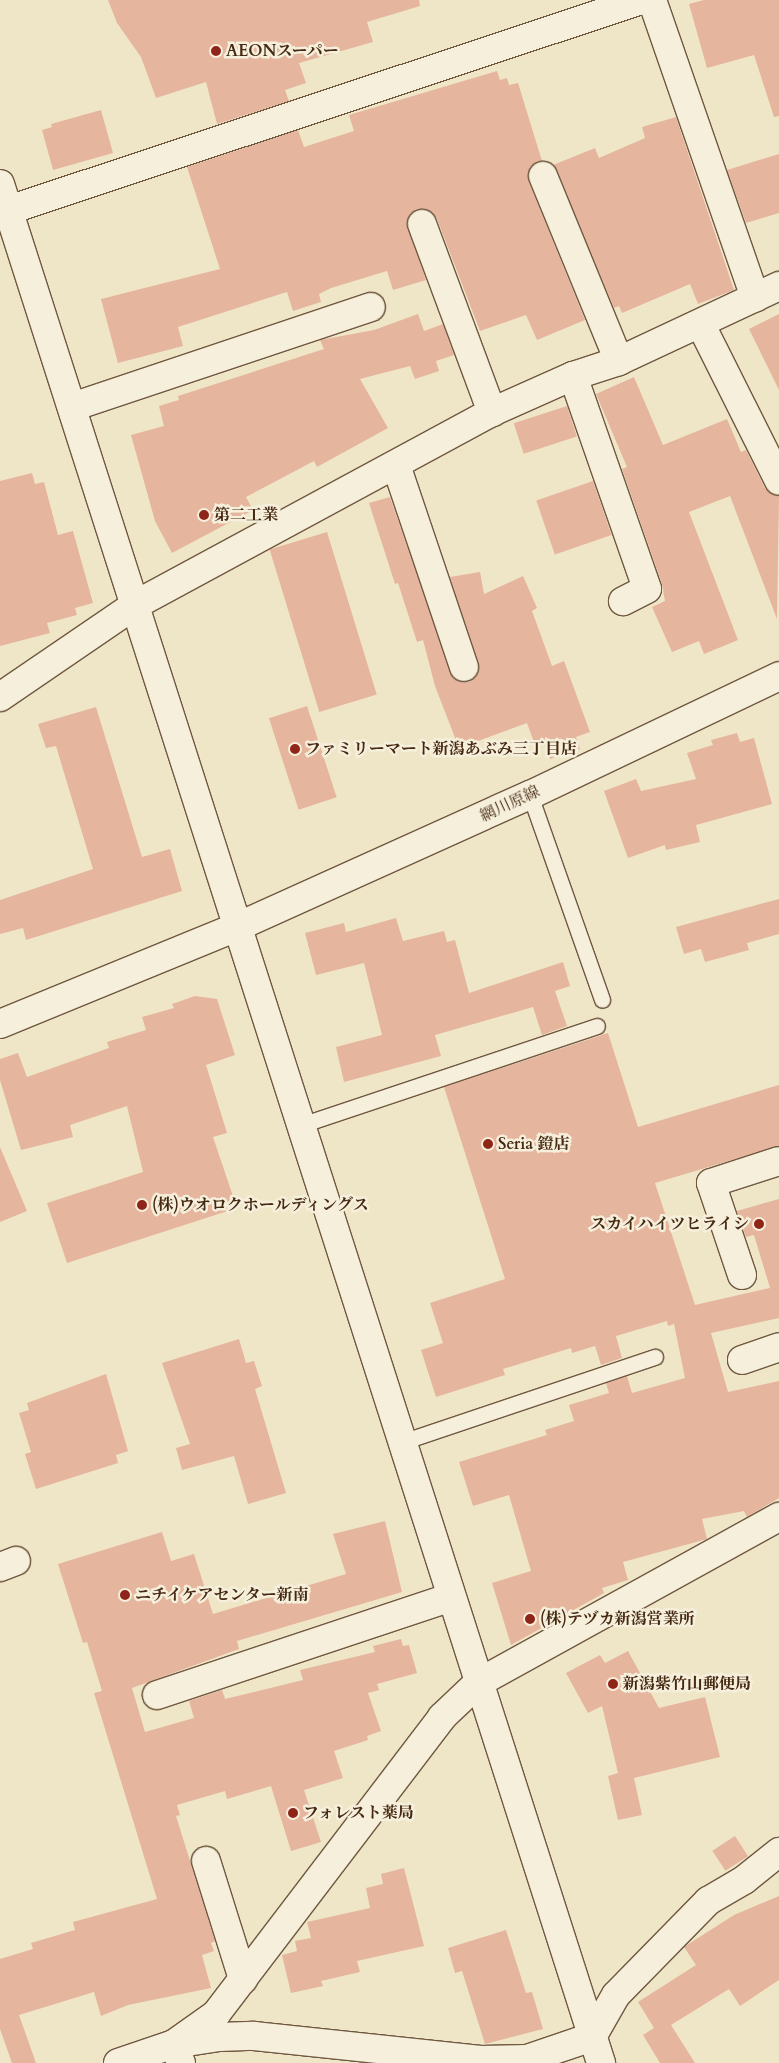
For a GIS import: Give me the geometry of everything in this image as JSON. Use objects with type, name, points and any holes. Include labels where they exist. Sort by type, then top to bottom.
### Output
[{"type":"street","points":[[4,212],[642,0]]},
{"type":"street","points":[[0,697],[135,605],[492,412],[573,376],[619,361],[701,325],[767,292],[652,0]]},
{"type":"street","points":[[542,176],[619,361]]},
{"type":"street","points":[[0,184],[4,212],[72,407],[478,1683],[601,2063]]},
{"type":"street","points":[[422,224],[492,412]]},
{"type":"street","points":[[72,407],[371,307]]},
{"type":"street","points":[[701,325],[779,481]]},
{"type":"street","points":[[573,376],[647,589],[622,601]]},
{"type":"street","points":[[396,465],[464,667]]},
{"type":"street","name":"網川原線","points":[[0,1024],[238,927],[530,795],[779,676]]},
{"type":"street","points":[[742,1275],[711,1183],[779,1160]]},
{"type":"street","points":[[742,1360],[779,1347]]},
{"type":"street","points":[[178,2054],[216,2014],[442,1716],[478,1683],[779,1517]]},
{"type":"street","points":[[157,1695],[451,1597]]},
{"type":"street","points":[[118,2063],[178,2054],[219,2037],[254,2036],[481,2060],[527,2059],[592,2037],[616,1995],[708,1901],[744,1880],[779,1852]]},
{"type":"street","points":[[206,1861],[243,1979]]},
{"type":"lane","points":[[530,795],[602,1000]]},
{"type":"lane","points":[[300,1125],[597,1026]]},
{"type":"lane","points":[[402,1442],[655,1357]]},
{"type":"building","name":"AEONスーパー","points":[[108,0],[419,0],[420,6],[367,22],[373,42],[299,63],[306,83],[285,90],[289,101],[217,124],[206,82],[156,98],[141,57],[117,23]]},
{"type":"building","points":[[704,0],[779,0],[779,116],[774,117],[754,55],[707,68],[689,4]]},
{"type":"building","points":[[497,71],[500,80],[507,78],[509,85],[518,83],[542,161],[530,167],[529,182],[585,320],[537,340],[526,315],[480,331],[437,219],[424,209],[410,214],[407,222],[426,280],[393,290],[387,271],[331,288],[319,294],[321,302],[293,311],[287,292],[178,327],[183,346],[118,363],[101,299],[220,269],[187,167],[298,130],[304,147],[354,131],[349,115]]},
{"type":"building","points":[[101,110],[113,153],[53,170],[42,130],[52,127],[51,124]]},
{"type":"building","points":[[676,117],[734,290],[698,304],[690,284],[622,313],[619,306],[614,308],[553,165],[595,148],[599,158],[645,138],[642,127]]},
{"type":"building","points":[[779,154],[779,213],[746,223],[727,170]]},
{"type":"building","points":[[418,314],[424,331],[443,324],[454,355],[436,361],[439,371],[415,379],[410,366],[360,379],[388,428],[317,467],[314,461],[246,497],[253,510],[172,553],[155,521],[131,435],[164,426],[159,406],[179,400],[178,396],[324,349],[320,340],[374,330]]},
{"type":"building","points":[[779,314],[779,390],[749,329]]},
{"type":"building","points":[[634,377],[663,445],[727,419],[741,452],[746,450],[765,488],[779,496],[777,619],[730,496],[689,512],[738,640],[704,654],[699,641],[672,652],[652,607],[665,601],[662,584],[622,469],[627,467],[596,394]]},
{"type":"building","points":[[567,406],[577,436],[524,454],[514,423]]},
{"type":"building","points":[[32,473],[35,484],[44,482],[58,535],[73,531],[93,603],[75,608],[77,615],[47,623],[50,633],[0,646],[0,481]]},
{"type":"building","points":[[593,481],[612,535],[555,554],[536,501]]},
{"type":"building","points":[[390,497],[453,678],[468,682],[479,670],[450,577],[480,572],[484,594],[523,576],[537,608],[532,611],[552,666],[564,661],[590,732],[576,737],[580,749],[550,759],[543,739],[534,742],[527,723],[459,748],[435,686],[423,640],[417,642],[398,583],[395,584],[369,503]]},
{"type":"building","points":[[327,532],[377,695],[319,712],[270,550]]},
{"type":"building","points":[[307,706],[337,797],[299,810],[269,718]]},
{"type":"building","points":[[96,707],[142,857],[170,849],[182,891],[26,940],[23,928],[0,934],[0,900],[93,869],[56,746],[46,748],[38,724]]},
{"type":"building","points":[[737,733],[740,742],[754,738],[772,804],[696,825],[700,842],[666,850],[665,845],[628,858],[604,791],[636,779],[641,791],[696,779],[687,753],[713,745],[711,740]]},
{"type":"building","points":[[779,899],[779,934],[747,943],[749,950],[705,962],[701,949],[684,954],[676,927]]},
{"type":"building","points":[[396,918],[403,941],[444,931],[447,942],[455,940],[469,993],[563,962],[570,986],[555,991],[567,1026],[542,1035],[533,1007],[435,1035],[441,1056],[344,1082],[336,1047],[382,1035],[364,963],[316,975],[305,933],[344,923],[346,932]]},
{"type":"building","points":[[195,996],[217,999],[235,1055],[206,1065],[227,1133],[213,1137],[237,1208],[67,1263],[47,1203],[143,1172],[127,1106],[70,1125],[73,1137],[21,1150],[0,1080],[0,1059],[18,1053],[27,1077],[109,1048],[107,1042],[146,1030],[142,1017],[174,1008],[172,1004]]},
{"type":"building","points":[[608,1033],[638,1127],[779,1085],[779,1146],[655,1183],[695,1305],[770,1288],[754,1235],[746,1237],[737,1211],[779,1199],[779,1318],[711,1333],[728,1392],[779,1381],[779,1498],[747,1517],[744,1511],[702,1519],[707,1539],[623,1562],[628,1580],[602,1588],[604,1593],[511,1645],[492,1583],[531,1571],[509,1495],[473,1506],[459,1462],[547,1435],[545,1430],[574,1421],[569,1405],[609,1393],[606,1383],[627,1376],[632,1393],[685,1378],[674,1324],[668,1326],[667,1321],[616,1336],[622,1358],[601,1365],[595,1346],[572,1353],[571,1348],[503,1369],[505,1375],[436,1397],[421,1350],[443,1343],[430,1303],[505,1279],[444,1087]]},
{"type":"building","points":[[0,1147],[27,1211],[0,1222]]},
{"type":"building","points":[[239,1339],[246,1363],[254,1361],[262,1386],[255,1389],[286,1493],[248,1504],[234,1456],[182,1470],[176,1448],[190,1444],[162,1363]]},
{"type":"building","points":[[106,1374],[128,1451],[116,1455],[118,1463],[36,1489],[25,1454],[31,1452],[19,1413],[29,1410],[27,1403]]},
{"type":"building","points":[[385,1521],[402,1592],[237,1641],[239,1649],[132,1688],[145,1732],[194,1718],[189,1701],[222,1690],[225,1699],[303,1680],[300,1670],[375,1652],[373,1646],[401,1639],[403,1646],[409,1645],[417,1673],[377,1684],[379,1690],[368,1693],[381,1731],[367,1736],[368,1740],[334,1751],[343,1778],[304,1790],[321,1842],[291,1851],[271,1786],[227,1799],[225,1791],[177,1805],[180,1815],[176,1816],[215,1941],[211,1943],[214,1951],[202,1955],[211,1988],[128,2005],[101,2016],[94,1992],[19,2015],[36,2063],[12,2063],[0,2029],[0,1959],[33,1949],[31,1943],[75,1930],[73,1922],[157,1899],[94,1693],[102,1691],[87,1642],[83,1643],[58,1564],[162,1532],[171,1561],[194,1554],[213,1614],[346,1574],[333,1534]]},
{"type":"building","points":[[628,1651],[659,1708],[705,1697],[720,1757],[634,1778],[642,1815],[618,1820],[608,1776],[618,1773],[602,1706],[588,1713],[566,1673],[600,1655],[605,1663]]},
{"type":"building","points":[[735,1836],[748,1856],[725,1871],[712,1851]]},
{"type":"building","points":[[404,1868],[424,1946],[357,1961],[360,1972],[321,1981],[323,1986],[291,1993],[282,1955],[297,1951],[295,1941],[311,1938],[307,1922],[370,1908],[366,1888],[383,1884],[381,1874]]},
{"type":"building","points":[[779,1896],[779,1980],[740,2006],[729,1989],[671,2025],[695,2063],[660,2063],[643,2035],[654,2028],[638,2002],[696,1965],[684,1947],[734,1915]]},
{"type":"building","points":[[506,1930],[526,1993],[532,1992],[543,2029],[485,2044],[462,1971],[455,1973],[448,1948]]},
{"type":"place","name":"AEONスーパー","points":[[216,51]]},
{"type":"place","name":"第二工業","points":[[204,515]]},
{"type":"place","name":"ファミリーマート新潟あぶみ三丁目店","points":[[295,749]]},
{"type":"place","name":"Seria 鐙店","points":[[488,1144]]},
{"type":"place","name":"(株)ウオロクホールディングス","points":[[142,1205]]},
{"type":"place","name":"スカイハイツヒライシ","points":[[759,1224]]},
{"type":"place","name":"ニチイケアセンター新南","points":[[125,1595]]},
{"type":"place","name":"(株)テヅカ新潟営業所","points":[[530,1619]]},
{"type":"place","name":"新潟紫竹山郵便局","points":[[613,1684]]},
{"type":"place","name":"フォレスト薬局","points":[[293,1813]]}]
